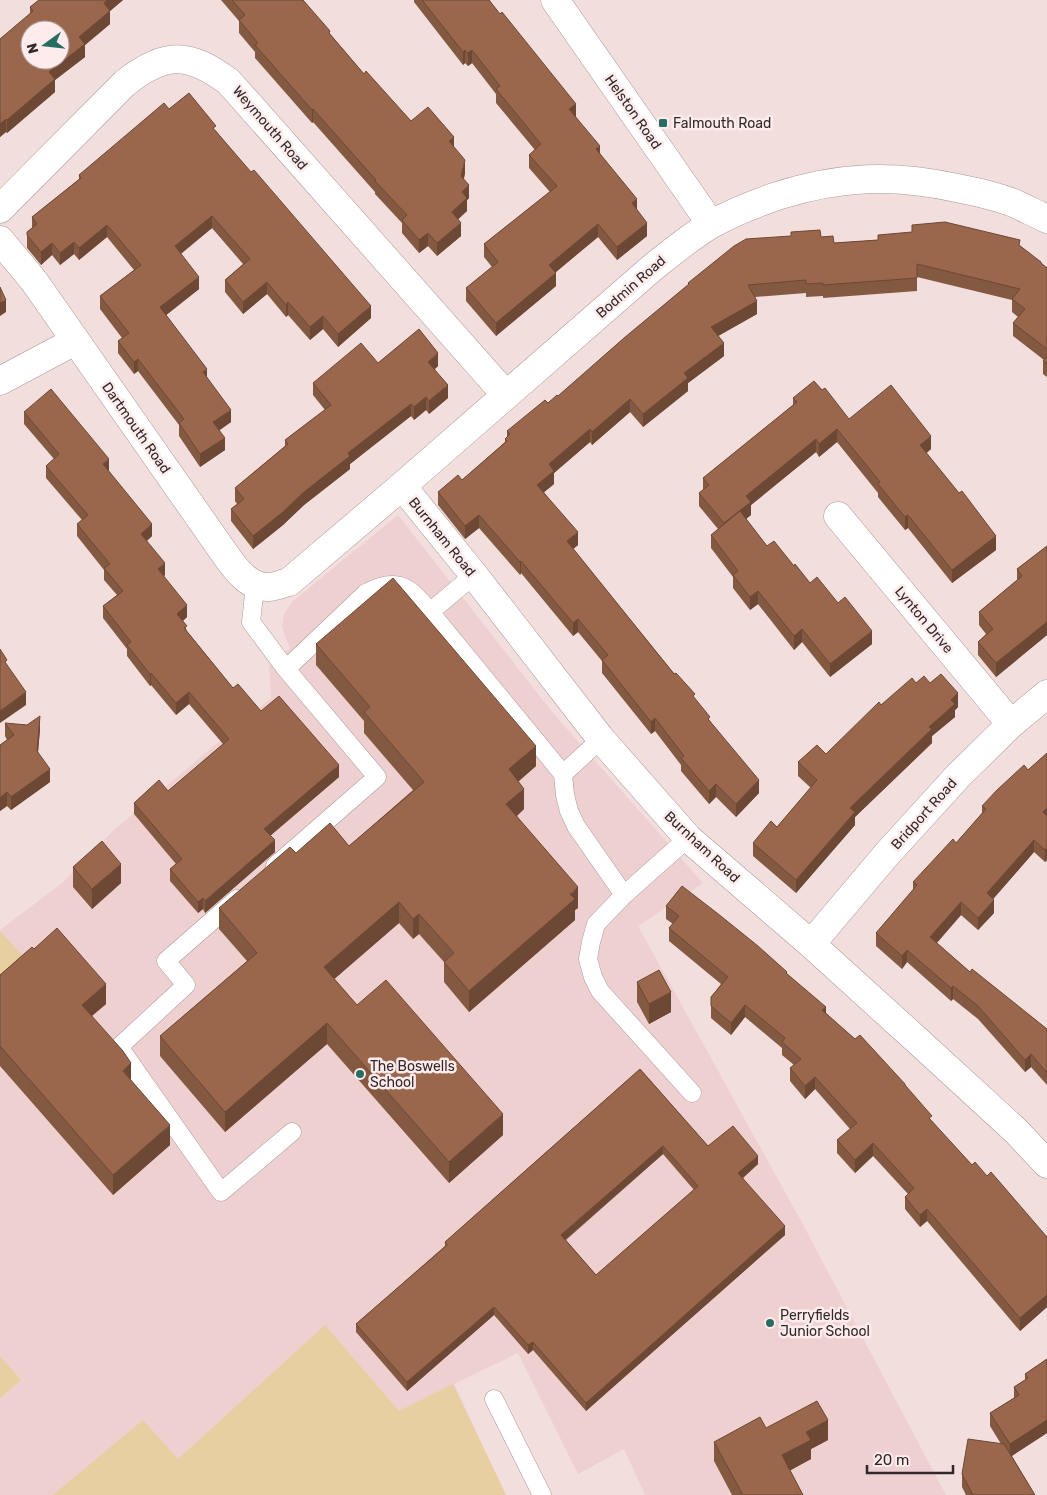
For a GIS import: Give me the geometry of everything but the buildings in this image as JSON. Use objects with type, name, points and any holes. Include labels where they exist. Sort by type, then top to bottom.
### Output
[{"type":"street","name":"Helston Road","points":[[555,0],[711,224]]},
{"type":"street","name":"Weymouth Road","points":[[0,209],[125,83],[142,70],[160,61],[176,58],[198,63],[212,69],[230,82],[506,395]]},
{"type":"street","name":"Bodmin Road","points":[[255,585],[269,587],[289,582],[652,268],[687,240],[711,224],[755,204],[800,189],[858,179],[880,178],[909,179],[984,193],[1015,204],[1047,219]]},
{"type":"street","name":"Dartmouth Road","points":[[0,240],[34,281],[227,557],[239,573],[255,585]]},
{"type":"street","points":[[0,381],[75,341]]},
{"type":"street","name":"Burnham Road","points":[[402,486],[474,575],[600,739],[688,838],[811,944],[1016,1131],[1047,1164]]},
{"type":"street","name":"Lynton Drive","points":[[838,516],[1011,724]]},
{"type":"street","name":"Bridport Road","points":[[811,944],[958,776],[1011,724],[1047,694]]},
{"type":"lane","points":[[430,612],[474,575]]},
{"type":"lane","points":[[255,585],[251,622],[286,669],[377,777],[264,876]]},
{"type":"lane","points":[[286,669],[366,594],[377,587],[389,585],[405,586],[417,595],[563,774],[564,795],[576,826],[624,895]]},
{"type":"lane","points":[[563,774],[600,739]]},
{"type":"lane","points":[[688,838],[624,895],[596,924],[588,959],[593,977],[600,991],[692,1093]]},
{"type":"lane","points":[[249,889],[166,961],[186,985],[119,1047],[220,1192],[292,1132]]},
{"type":"lane","points":[[494,1399],[542,1495]]},
{"type":"shaded area","name":"The Boswells School","points":[[398,515],[553,713],[703,883],[638,926],[800,1219],[946,1495],[645,1495],[624,1449],[578,1474],[518,1353],[454,1384],[506,1495],[0,1495],[0,930],[62,883],[115,829],[271,698],[269,666],[290,648],[282,627],[284,614],[292,602]]},
{"type":"shaded area","points":[[0,931],[32,966],[0,995]]},
{"type":"shaded area","points":[[325,1325],[399,1411],[453,1384],[506,1495],[53,1495],[143,1420],[178,1459]]},
{"type":"shaded area","points":[[0,1356],[21,1380],[0,1398]]},
{"type":"place","name":"Falmouth Road","points":[[663,123]]},
{"type":"place","name":"The Boswells School","points":[[360,1074]]},
{"type":"place","name":"Perryfields Junior School","points":[[770,1323]]}]
